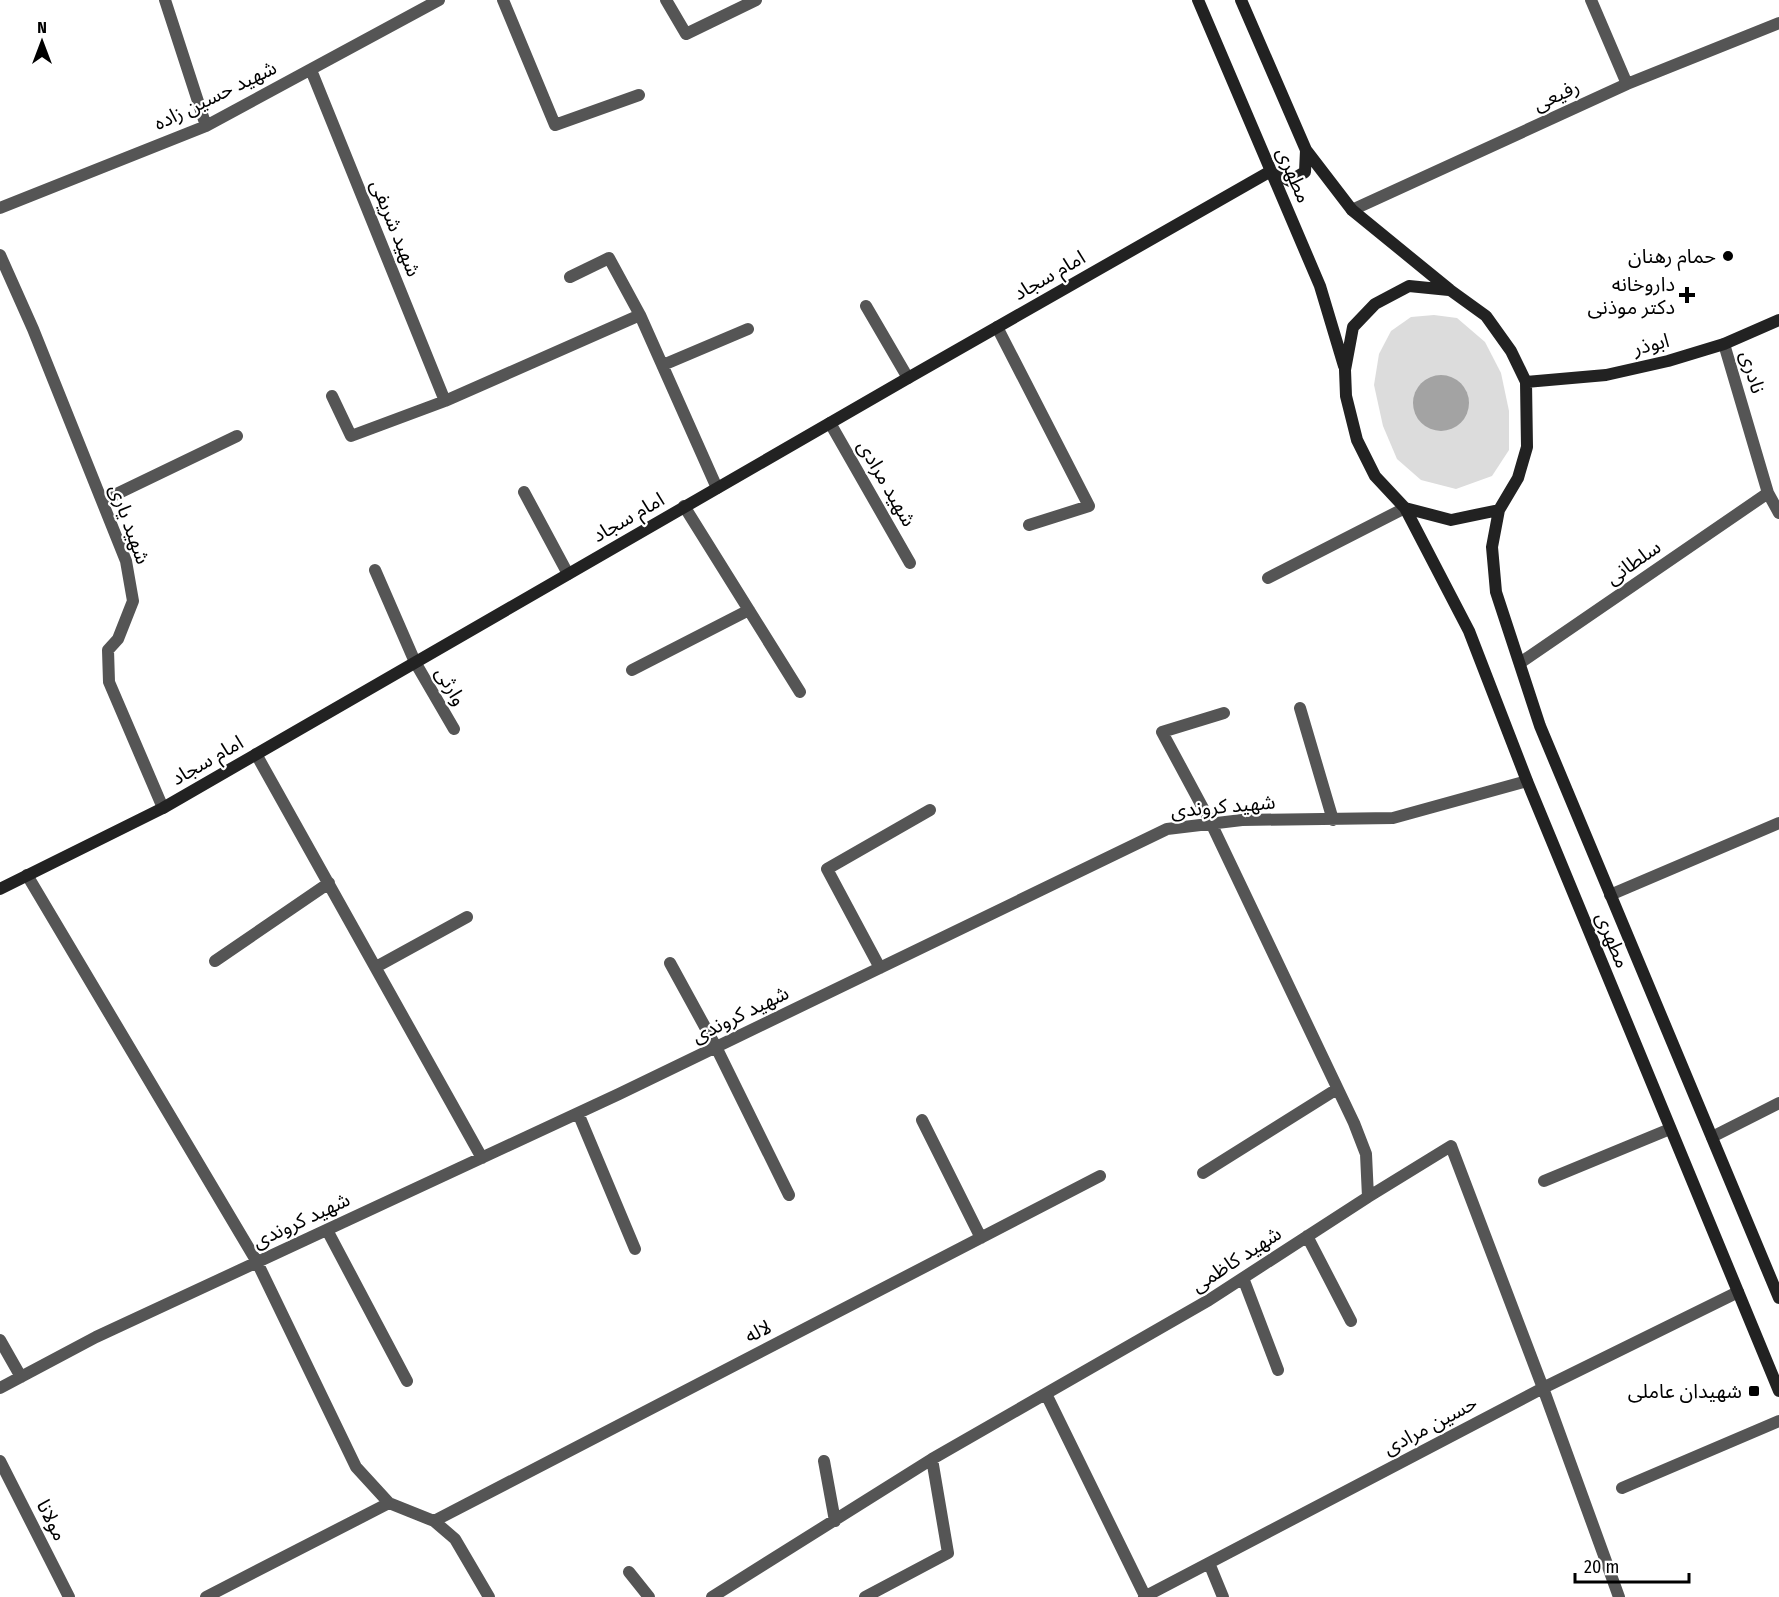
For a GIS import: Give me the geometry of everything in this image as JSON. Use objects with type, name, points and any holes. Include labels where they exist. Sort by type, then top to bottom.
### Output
[{"type":"main road","name":"مطهری","points":[[1198,0],[1320,286],[1345,370]]},
{"type":"main road","name":"مطهری","points":[[1241,0],[1306,150],[1352,210],[1450,290]]},
{"type":"main road","points":[[1271,171],[1290,181],[1305,172],[1306,150]]},
{"type":"main road","name":"امام سجاد","points":[[0,889],[163,808],[684,506],[1271,171]]},
{"type":"main road","points":[[1409,286],[1450,290],[1486,316],[1511,351],[1526,382],[1527,447],[1518,478],[1499,510],[1451,520],[1405,508],[1375,476],[1357,440],[1346,396],[1345,370],[1353,327],[1375,304],[1409,286]]},
{"type":"main road","name":"ابوذر","points":[[1526,382],[1606,375],[1668,361],[1724,344],[1779,320]]},
{"type":"main road","name":"مطهری","points":[[1405,508],[1469,631],[1527,781],[1779,1391]]},
{"type":"main road","name":"مطهری","points":[[1499,510],[1492,547],[1496,592],[1540,726],[1779,1298]]},
{"type":"street","points":[[165,0],[206,126]]},
{"type":"street","name":"شهید حسین زاده","points":[[0,208],[206,126],[439,0]]},
{"type":"street","points":[[503,0],[555,125],[639,95]]},
{"type":"street","points":[[666,0],[686,34],[756,0]]},
{"type":"street","points":[[1592,0],[1627,84]]},
{"type":"street","name":"رفیعی","points":[[1352,210],[1627,84],[1779,23]]},
{"type":"street","name":"شهید شریفی","points":[[311,70],[445,400]]},
{"type":"street","name":"شهید یاری","points":[[0,255],[33,329],[126,561],[133,601],[118,639],[108,650],[109,682],[163,808]]},
{"type":"street","points":[[570,277],[609,258],[640,315],[717,488]]},
{"type":"street","points":[[866,306],[908,378]]},
{"type":"street","points":[[332,396],[351,436],[445,400],[640,315]]},
{"type":"street","points":[[997,327],[1089,506],[1029,525]]},
{"type":"street","points":[[663,365],[748,329]]},
{"type":"street","name":"نادری","points":[[1724,344],[1767,493],[1779,513]]},
{"type":"street","name":"شهید مرادی","points":[[830,423],[910,562]]},
{"type":"street","points":[[102,501],[237,436]]},
{"type":"street","points":[[524,492],[568,574]]},
{"type":"street","name":"سلطانی","points":[[1520,663],[1767,493]]},
{"type":"street","points":[[684,506],[800,692]]},
{"type":"street","points":[[1268,578],[1405,508]]},
{"type":"street","name":"وارثی","points":[[375,570],[415,662],[454,729]]},
{"type":"street","points":[[632,670],[749,610]]},
{"type":"street","points":[[1300,708],[1333,820]]},
{"type":"street","points":[[1224,713],[1162,732],[1210,824],[1366,1154],[1368,1197]]},
{"type":"street","points":[[256,753],[482,1158]]},
{"type":"street","name":"شهید کروندی","points":[[0,1388],[96,1337],[578,1113],[1167,828],[1242,820],[1393,818],[1527,781]]},
{"type":"street","points":[[880,968],[827,870],[930,810]]},
{"type":"street","points":[[1610,895],[1779,823]]},
{"type":"street","points":[[27,875],[257,1262],[356,1467],[389,1503],[434,1521],[455,1539],[489,1597]]},
{"type":"street","points":[[215,961],[329,883]]},
{"type":"street","points":[[376,967],[467,917]]},
{"type":"street","points":[[670,963],[716,1047],[789,1195]]},
{"type":"street","points":[[1203,1173],[1337,1089]]},
{"type":"street","points":[[1712,1137],[1779,1103]]},
{"type":"street","points":[[578,1113],[635,1249]]},
{"type":"street","points":[[922,1120],[981,1238]]},
{"type":"street","points":[[1544,1181],[1670,1129]]},
{"type":"street","name":"شهید کاظمی","points":[[712,1597],[932,1459],[1199,1306],[1451,1146],[1543,1388]]},
{"type":"street","name":"لاله","points":[[434,1521],[1100,1176]]},
{"type":"street","points":[[327,1230],[407,1381]]},
{"type":"street","points":[[1307,1236],[1351,1321]]},
{"type":"street","points":[[1243,1278],[1278,1370]]},
{"type":"street","name":"حسین مرادی","points":[[1144,1597],[1543,1388],[1738,1292]]},
{"type":"street","points":[[0,1340],[21,1377]]},
{"type":"street","points":[[1543,1388],[1619,1597]]},
{"type":"street","points":[[1046,1394],[1144,1597]]},
{"type":"street","points":[[1622,1488],[1779,1421]]},
{"type":"street","points":[[865,1597],[948,1553],[932,1459]]},
{"type":"street","name":"مولانا","points":[[0,1461],[69,1597]]},
{"type":"street","points":[[824,1461],[835,1521]]},
{"type":"street","points":[[207,1597],[389,1503]]},
{"type":"street","points":[[1209,1563],[1223,1597]]},
{"type":"street","points":[[629,1572],[649,1597]]},
{"type":"shaded area","points":[[1434,315],[1457,318],[1485,342],[1501,373],[1509,411],[1509,450],[1492,476],[1456,489],[1421,480],[1397,459],[1383,426],[1374,385],[1379,354],[1391,331],[1411,317]]},
{"type":"shaded area","points":[[1435,375],[1447,375],[1461,383],[1469,397],[1467,414],[1461,423],[1447,431],[1435,431],[1418,419],[1413,409],[1413,397],[1425,380]]},
{"type":"place","name":"حمام رهنان","points":[[1728,256]]},
{"type":"place","name":"داروخانه دکتر موذنی","points":[[1687,295]]},
{"type":"place","name":"شهیدان عاملی","points":[[1754,1391]]}]
